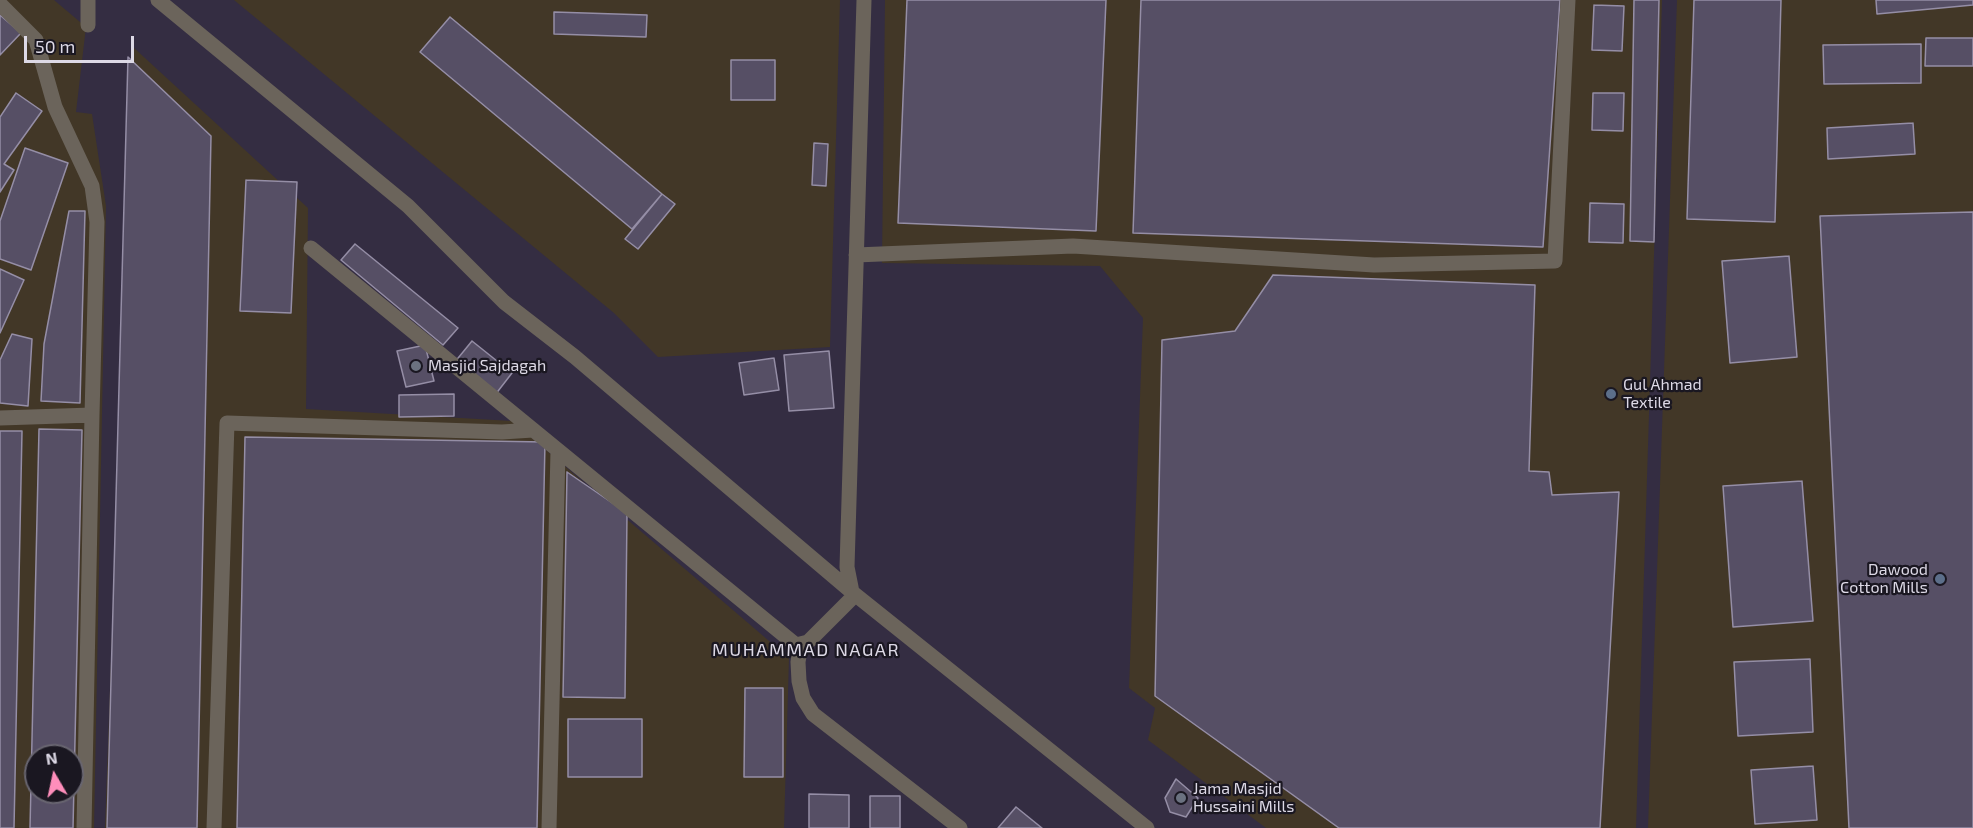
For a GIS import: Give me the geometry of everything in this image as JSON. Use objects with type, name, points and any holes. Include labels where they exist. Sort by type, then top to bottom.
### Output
[{"type":"street","points":[[87,25],[88,0]]},
{"type":"street","points":[[158,0],[408,206],[504,302],[575,357],[854,593],[1147,828]]},
{"type":"street","points":[[854,593],[847,567],[864,0]]},
{"type":"street","points":[[856,255],[1073,246],[1374,265],[1555,261],[1568,0]]},
{"type":"street","points":[[0,4],[36,40],[55,107],[92,186],[97,222],[84,828]]},
{"type":"street","points":[[311,248],[796,645],[808,642],[854,593]]},
{"type":"street","points":[[0,418],[92,415]]},
{"type":"street","points":[[214,828],[227,423],[502,432],[533,430]]},
{"type":"street","points":[[549,828],[558,451]]},
{"type":"street","points":[[801,644],[798,662],[799,681],[803,698],[813,714],[960,828]]},
{"type":"shaded area","points":[[0,0],[54,0],[86,27],[76,112],[92,114],[106,206],[94,828],[0,828]]},
{"type":"shaded area","points":[[234,0],[840,0],[830,347],[658,357],[614,313]]},
{"type":"shaded area","points":[[885,0],[1662,0],[1636,828],[1266,828],[1148,740],[1155,708],[1129,688],[1143,318],[1100,266],[882,263]]},
{"type":"shaded area","points":[[1677,0],[1973,0],[1973,828],[1648,828]]},
{"type":"shaded area","points":[[133,47],[308,208],[306,409],[512,421],[789,658],[784,828],[105,828]]},
{"type":"building","points":[[907,0],[1106,0],[1096,231],[898,223]]},
{"type":"building","points":[[1141,0],[1560,0],[1543,247],[1133,233]]},
{"type":"building","points":[[1634,0],[1659,0],[1654,242],[1630,241]]},
{"type":"building","points":[[1694,0],[1781,0],[1775,222],[1687,219]]},
{"type":"building","points":[[1876,0],[1973,0],[1973,5],[1877,14]]},
{"type":"building","points":[[1594,5],[1624,6],[1622,51],[1592,50]]},
{"type":"building","points":[[554,12],[647,15],[646,37],[554,34]]},
{"type":"building","points":[[0,15],[21,33],[0,55]]},
{"type":"building","points":[[450,17],[662,194],[632,229],[420,52]]},
{"type":"building","points":[[1926,38],[1973,38],[1973,66],[1925,66]]},
{"type":"building","points":[[1921,44],[1921,83],[1824,84],[1823,45]]},
{"type":"building","points":[[128,57],[211,136],[197,828],[107,828]]},
{"type":"building","points":[[731,60],[775,60],[775,100],[731,100]]},
{"type":"building","points":[[16,93],[42,111],[4,164],[14,170],[0,192],[0,117]]},
{"type":"building","points":[[1593,93],[1624,93],[1623,131],[1592,130]]},
{"type":"building","points":[[1913,123],[1915,154],[1828,159],[1827,128]]},
{"type":"building","points":[[814,143],[828,144],[826,186],[812,185]]},
{"type":"building","points":[[25,148],[68,163],[31,270],[0,259],[0,221]]},
{"type":"building","points":[[246,180],[297,182],[291,313],[240,311]]},
{"type":"building","points":[[662,194],[675,204],[638,249],[625,239]]},
{"type":"building","points":[[1590,203],[1624,204],[1623,243],[1589,242]]},
{"type":"building","points":[[69,211],[85,211],[80,403],[41,401],[44,344]]},
{"type":"building","points":[[1973,212],[1973,828],[1849,828],[1820,216]]},
{"type":"building","points":[[355,244],[458,328],[443,345],[341,260]]},
{"type":"building","points":[[1789,256],[1797,357],[1730,363],[1722,261]]},
{"type":"building","points":[[0,269],[24,280],[0,333]]},
{"type":"building","points":[[1273,275],[1535,285],[1529,471],[1549,472],[1552,495],[1619,492],[1600,828],[1339,828],[1155,696],[1162,340],[1235,331]]},
{"type":"building","points":[[12,334],[32,339],[28,406],[0,403],[0,360]]},
{"type":"building","points":[[472,341],[512,373],[495,395],[454,363]]},
{"type":"building","name":"Masjid Sajdagah","points":[[425,345],[434,381],[406,387],[397,351]]},
{"type":"building","points":[[829,351],[834,408],[789,411],[784,355]]},
{"type":"building","points":[[774,358],[779,390],[744,395],[739,363]]},
{"type":"building","points":[[454,394],[454,416],[399,417],[399,395]]},
{"type":"building","points":[[39,429],[82,430],[75,744],[32,744]]},
{"type":"building","points":[[0,431],[22,431],[14,828],[0,828]]},
{"type":"building","points":[[245,437],[545,442],[537,828],[237,828]]},
{"type":"building","points":[[567,472],[627,513],[625,698],[563,697]]},
{"type":"building","points":[[1802,481],[1813,621],[1733,627],[1723,486]]},
{"type":"building","points":[[1810,659],[1813,732],[1738,736],[1734,662]]},
{"type":"building","points":[[745,688],[783,688],[783,777],[744,777]]},
{"type":"building","points":[[568,719],[642,719],[642,777],[568,777]]},
{"type":"building","points":[[1813,766],[1817,820],[1755,824],[1751,770]]},
{"type":"building","name":"Jama Masjid Hussaini Mills","points":[[1176,779],[1198,798],[1186,817],[1170,812],[1165,798]]},
{"type":"building","points":[[809,794],[849,795],[849,828],[809,828]]},
{"type":"building","points":[[870,796],[900,796],[900,828],[870,828]]},
{"type":"building","points":[[31,804],[74,804],[73,828],[30,828]]},
{"type":"building","points":[[1016,807],[1042,828],[998,828]]},
{"type":"place","name":"Masjid Sajdagah","points":[[416,366]]},
{"type":"place","name":"Gul Ahmad Textile","points":[[1611,394]]},
{"type":"place","name":"Dawood Cotton Mills","points":[[1940,579]]},
{"type":"place","name":"Jama Masjid Hussaini Mills","points":[[1181,798]]},
{"type":"district","name":"MUHAMMAD NAGAR","points":[[806,650]]}]
